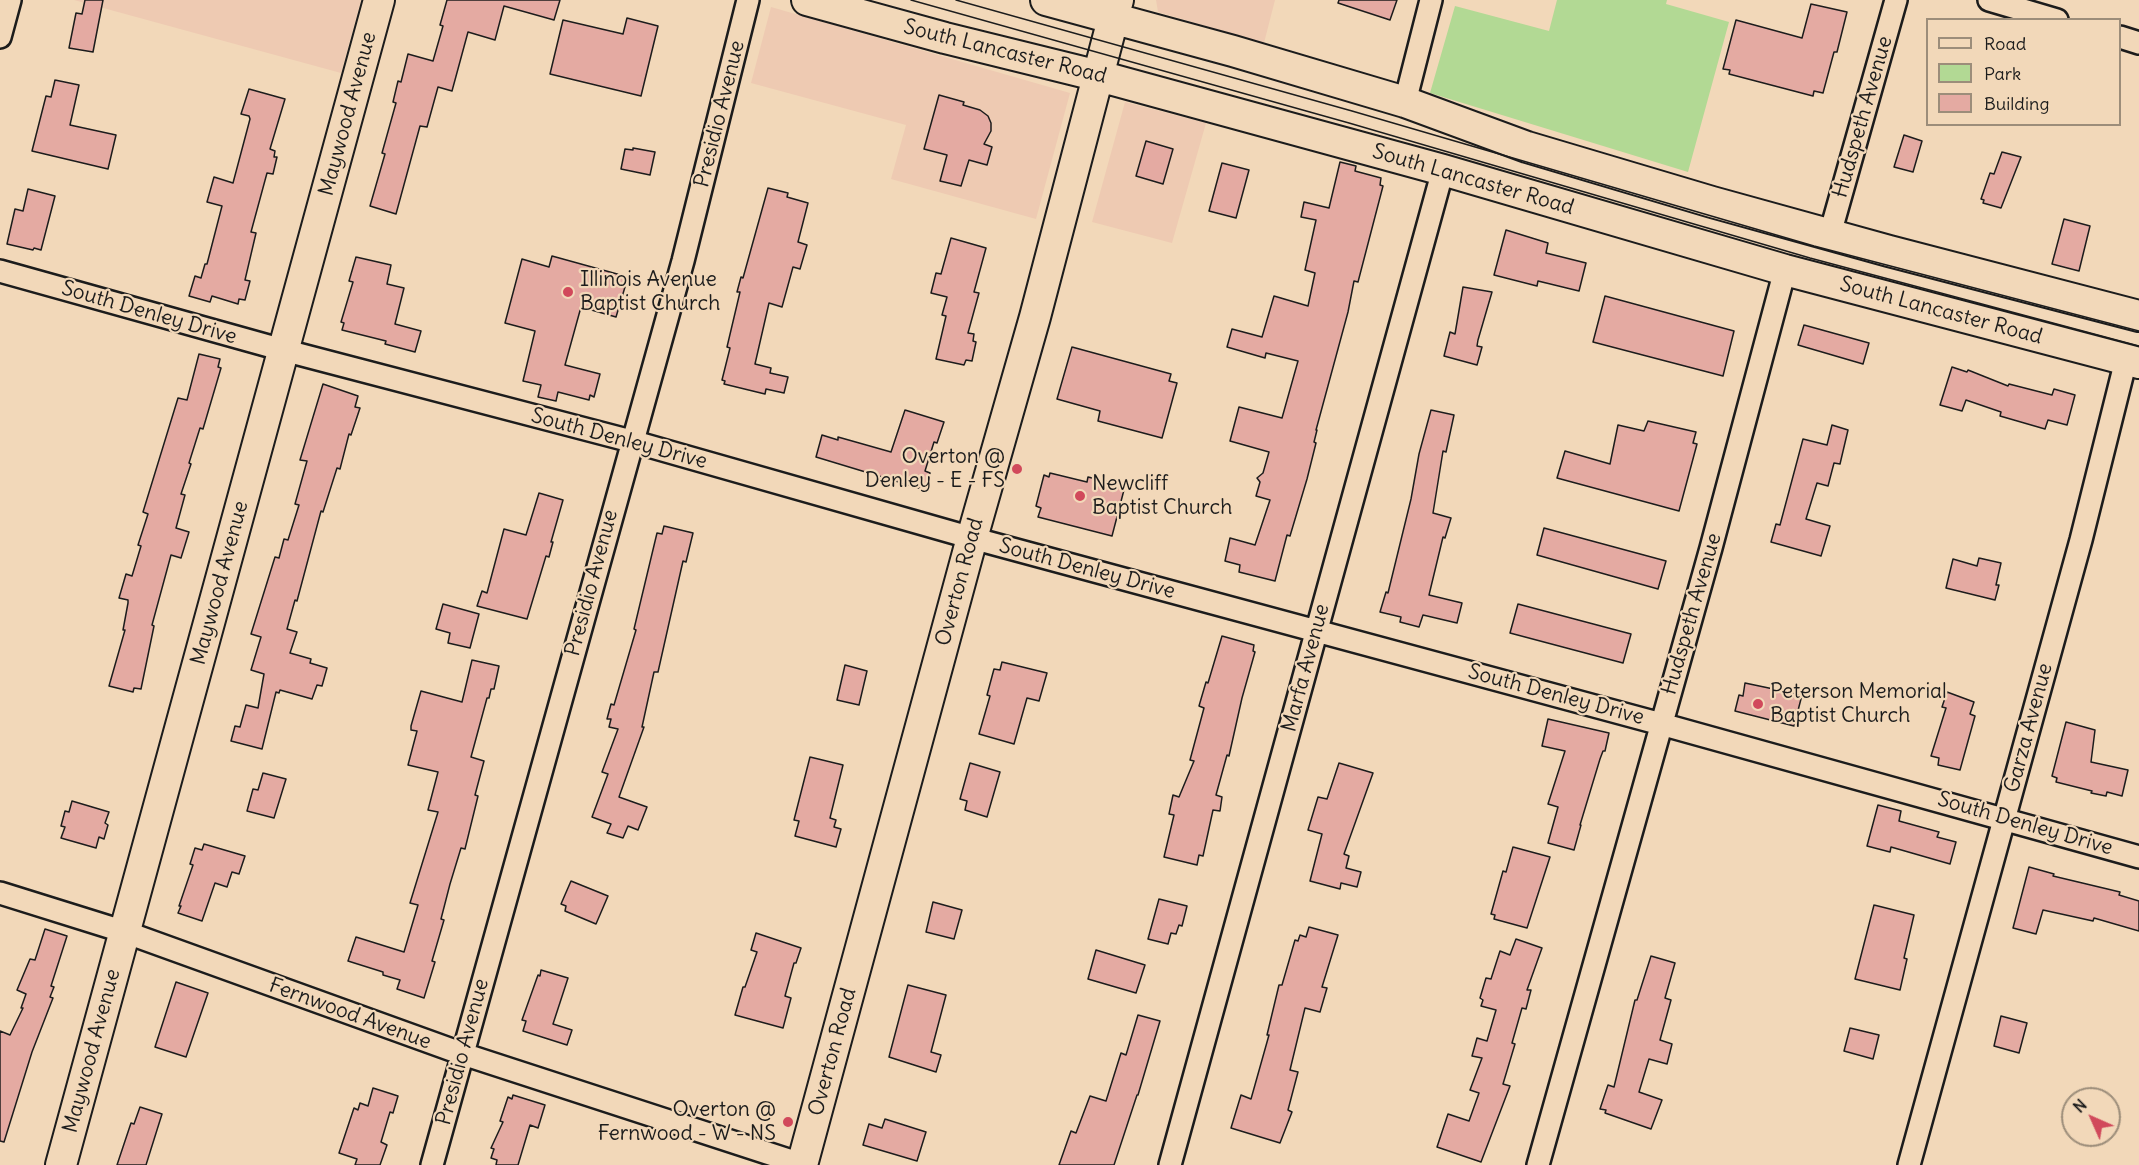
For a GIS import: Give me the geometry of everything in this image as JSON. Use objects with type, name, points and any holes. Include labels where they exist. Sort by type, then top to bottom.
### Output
[{"type":"main road","name":"Maywood Avenue","points":[[61,1165],[379,0]]},
{"type":"main road","name":"South Lancaster Road","points":[[807,0],[945,38],[1099,76],[1443,170],[1785,270],[2133,362]]},
{"type":"main road","points":[[1046,0],[1115,9],[1272,62],[1405,102],[1527,147],[1830,234],[2139,316]]},
{"type":"main road","name":"Overton Road","points":[[803,1165],[972,538],[1035,317],[1115,9]]},
{"type":"street","points":[[0,37],[10,0]]},
{"type":"street","name":"Presidio Avenue","points":[[432,1165],[631,441],[683,261],[748,0]]},
{"type":"street","points":[[1405,102],[1431,0]]},
{"type":"street","name":"Hudspeth Avenue","points":[[1830,234],[1896,0]]},
{"type":"street","points":[[1989,0],[2050,18]]},
{"type":"street","points":[[2121,37],[2139,43]]},
{"type":"street","name":"Marfa Avenue","points":[[1170,1165],[1443,170]]},
{"type":"street","name":"Hudspeth Avenue","points":[[1538,1165],[1711,548],[1785,270]]},
{"type":"street","name":"South Denley Drive","points":[[0,271],[283,350],[631,441],[972,538],[1661,724],[2139,857]]},
{"type":"street","name":"Garza Avenue","points":[[1909,1165],[2081,540],[2133,362]]},
{"type":"street","name":"Fernwood Avenue","points":[[0,893],[125,933],[463,1054],[803,1165]]},
{"type":"shaded area","points":[[74,0],[361,0],[341,73]]},
{"type":"shaded area","points":[[1156,0],[1275,0],[1264,43],[1158,12]]},
{"type":"shaded area","points":[[771,7],[1070,93],[1036,219],[891,179],[906,125],[751,83]]},
{"type":"shaded area","points":[[1125,102],[1206,123],[1172,243],[1092,222]]},
{"type":"green space","points":[[1557,0],[1667,0],[1666,4],[1729,22],[1688,172],[1430,93],[1455,6],[1549,31]]},
{"type":"building","points":[[85,0],[103,0],[93,52],[69,48],[76,13],[82,14]]},
{"type":"building","points":[[447,0],[560,0],[554,20],[504,6],[495,40],[468,32],[452,91],[438,87],[427,127],[420,126],[396,214],[370,206],[385,154],[382,153],[396,103],[393,102],[398,81],[401,82],[408,54],[433,61],[443,26],[440,25]]},
{"type":"building","points":[[1339,0],[1397,0],[1390,20],[1338,3]]},
{"type":"building","points":[[1811,4],[1847,12],[1823,93],[1814,91],[1813,96],[1729,74],[1730,70],[1723,69],[1736,20],[1802,38]]},
{"type":"building","points":[[627,18],[658,26],[641,96],[550,74],[563,20],[623,34]]},
{"type":"building","points":[[55,80],[79,85],[70,125],[116,135],[108,169],[32,151],[46,96],[51,97]]},
{"type":"building","points":[[249,89],[285,99],[270,149],[275,151],[274,157],[277,157],[273,174],[267,173],[251,232],[256,233],[245,280],[250,281],[245,300],[239,299],[238,304],[212,296],[210,302],[189,296],[195,276],[201,278],[205,264],[207,264],[222,206],[207,202],[214,177],[233,183],[250,119],[249,116],[241,114]]},
{"type":"building","points":[[939,95],[964,102],[963,105],[980,110],[988,116],[991,123],[991,131],[984,144],[992,147],[987,165],[969,160],[961,186],[940,181],[947,155],[924,149]]},
{"type":"building","points":[[1904,135],[1922,141],[1913,172],[1894,167]]},
{"type":"building","points":[[1146,141],[1173,149],[1163,184],[1136,176]]},
{"type":"building","points":[[633,148],[655,152],[650,175],[621,169],[625,149],[633,150]]},
{"type":"building","points":[[2002,152],[2021,157],[2001,208],[1983,203],[1984,200],[1981,199],[1990,173],[1994,174]]},
{"type":"building","points":[[1340,162],[1356,166],[1355,171],[1381,178],[1380,185],[1383,186],[1358,282],[1354,281],[1348,312],[1316,430],[1314,442],[1316,443],[1307,479],[1290,536],[1287,535],[1275,581],[1239,572],[1240,565],[1225,561],[1230,538],[1255,545],[1270,500],[1256,496],[1260,482],[1257,478],[1263,473],[1269,452],[1230,441],[1239,407],[1282,418],[1298,361],[1266,353],[1265,358],[1227,347],[1232,329],[1262,337],[1274,296],[1308,306],[1315,273],[1305,270],[1316,220],[1301,217],[1304,202],[1329,208]]},
{"type":"building","points":[[1222,163],[1249,170],[1236,218],[1209,211]]},
{"type":"building","points":[[768,188],[788,193],[787,197],[808,203],[798,242],[807,245],[800,269],[793,267],[782,307],[769,303],[755,364],[771,368],[770,373],[788,377],[784,393],[766,389],[765,394],[724,384],[725,381],[722,380],[740,292],[737,292]]},
{"type":"building","points":[[28,189],[55,196],[41,250],[7,244],[15,209],[23,211]]},
{"type":"building","points":[[2064,219],[2090,226],[2079,271],[2052,264]]},
{"type":"building","points":[[1506,230],[1548,243],[1546,253],[1586,263],[1579,291],[1538,281],[1537,286],[1494,275]]},
{"type":"building","points":[[951,238],[986,248],[974,292],[979,293],[968,333],[974,334],[973,341],[976,342],[972,361],[966,360],[964,365],[936,359],[946,316],[942,315],[947,297],[931,293],[936,273],[941,274]]},
{"type":"building","name":"Illinois Avenue Baptist Church","points":[[552,256],[628,277],[616,317],[581,307],[565,365],[600,374],[594,397],[590,395],[589,400],[558,392],[556,401],[538,397],[541,385],[523,381],[535,331],[505,323],[522,259],[549,267]]},
{"type":"building","points":[[356,257],[391,265],[387,284],[404,288],[395,324],[421,331],[415,352],[385,344],[386,341],[342,330],[344,323],[341,322],[353,282],[349,281]]},
{"type":"building","points":[[1463,287],[1492,292],[1478,340],[1477,346],[1482,347],[1477,365],[1444,356],[1450,332],[1455,334]]},
{"type":"building","points":[[1605,296],[1734,331],[1723,376],[1593,342]]},
{"type":"building","points":[[1804,325],[1869,343],[1863,364],[1798,345]]},
{"type":"building","points":[[1072,347],[1171,374],[1169,381],[1177,383],[1162,438],[1098,421],[1100,411],[1057,399]]},
{"type":"building","points":[[199,354],[220,359],[218,367],[221,368],[203,429],[200,428],[181,494],[185,495],[176,528],[189,532],[181,558],[171,555],[152,625],[154,626],[141,689],[134,688],[133,692],[109,686],[125,630],[123,630],[128,600],[119,598],[126,574],[132,576],[141,546],[138,545],[148,514],[143,512],[178,398],[187,400]]},
{"type":"building","points":[[1952,367],[1967,372],[1968,370],[2008,386],[2009,384],[2052,395],[2054,389],[2075,395],[2067,425],[2048,420],[2045,429],[2000,416],[2001,412],[1966,400],[1962,411],[1940,405]]},
{"type":"building","points":[[323,384],[358,396],[355,407],[360,408],[351,435],[349,434],[340,469],[337,468],[323,512],[321,511],[297,601],[295,600],[287,629],[297,632],[290,653],[311,659],[310,663],[327,668],[322,686],[317,685],[312,699],[280,690],[279,693],[276,692],[262,749],[231,741],[235,726],[240,727],[246,705],[258,708],[264,674],[251,670],[261,637],[251,634],[275,557],[279,558],[284,539],[288,540],[299,505],[295,504],[307,461],[300,460]]},
{"type":"building","points":[[905,410],[944,422],[937,443],[934,442],[925,471],[930,473],[925,490],[816,457],[822,435],[838,440],[838,437],[891,452]]},
{"type":"building","points":[[1431,410],[1454,415],[1446,452],[1443,451],[1433,513],[1451,518],[1445,538],[1443,537],[1429,595],[1462,603],[1457,623],[1423,615],[1419,627],[1400,622],[1401,617],[1380,612],[1386,592],[1388,593]]},
{"type":"building","points":[[1648,421],[1696,432],[1693,443],[1697,444],[1679,511],[1557,478],[1565,451],[1610,464],[1618,425],[1644,431]]},
{"type":"building","points":[[1832,425],[1848,430],[1840,464],[1834,463],[1828,486],[1817,483],[1806,519],[1830,526],[1821,556],[1771,542],[1776,524],[1780,525],[1803,439],[1827,445]]},
{"type":"building","name":"Newcliff Baptist Church","points":[[1050,473],[1087,482],[1088,477],[1125,486],[1112,536],[1038,517],[1041,508],[1036,506],[1044,475],[1049,477]]},
{"type":"building","points":[[539,493],[563,500],[549,557],[546,556],[527,619],[477,606],[482,591],[487,593],[504,529],[526,535]]},
{"type":"building","points":[[664,526],[693,533],[686,562],[683,561],[658,672],[654,672],[642,727],[644,727],[619,797],[647,807],[638,830],[628,826],[623,838],[607,833],[611,824],[592,817],[608,774],[602,772],[618,729],[609,727],[611,719],[607,719],[611,704],[614,705],[636,630],[634,629],[657,533],[662,534]]},
{"type":"building","points":[[1544,528],[1666,561],[1658,589],[1537,555]]},
{"type":"building","points":[[1979,558],[2001,563],[1995,600],[1946,588],[1953,559],[1977,566]]},
{"type":"building","points":[[443,604],[479,614],[470,648],[448,643],[450,633],[436,629]]},
{"type":"building","points":[[1518,604],[1631,634],[1623,663],[1510,633]]},
{"type":"building","points":[[1222,636],[1254,645],[1253,651],[1255,652],[1229,756],[1227,755],[1216,795],[1222,797],[1220,811],[1213,810],[1203,856],[1199,855],[1197,865],[1164,857],[1174,815],[1169,814],[1173,795],[1179,797],[1194,761],[1190,760],[1204,708],[1199,706]]},
{"type":"building","points":[[472,660],[499,666],[494,689],[491,689],[489,698],[487,698],[471,757],[484,761],[475,795],[478,796],[465,849],[461,848],[450,884],[441,919],[444,920],[432,961],[435,962],[424,998],[397,989],[400,980],[348,961],[356,937],[404,952],[418,905],[410,903],[438,812],[428,810],[438,772],[408,765],[417,731],[411,730],[411,726],[421,691],[462,702]]},
{"type":"building","points":[[1002,662],[1047,673],[1039,701],[1027,698],[1014,744],[979,734],[990,696],[987,695],[994,669],[1000,670]]},
{"type":"building","points":[[845,665],[867,671],[859,705],[837,700]]},
{"type":"building","points":[[1745,683],[1802,695],[1794,726],[1735,711],[1739,695],[1743,696]]},
{"type":"building","points":[[1947,692],[1974,702],[1970,714],[1975,716],[1960,770],[1938,765],[1939,758],[1931,756],[1946,708],[1942,707]]},
{"type":"building","points":[[1548,719],[1609,733],[1574,850],[1548,843],[1558,807],[1548,804],[1565,751],[1542,746]]},
{"type":"building","points":[[2066,722],[2095,730],[2091,762],[2128,770],[2122,796],[2107,792],[2106,796],[2091,793],[2092,791],[2056,782],[2057,778],[2052,776]]},
{"type":"building","points":[[810,757],[843,765],[830,818],[836,820],[834,827],[841,829],[836,847],[795,836],[799,821],[794,820]]},
{"type":"building","points":[[970,763],[1000,772],[987,817],[965,810],[967,801],[960,799]]},
{"type":"building","points":[[1339,763],[1373,773],[1344,854],[1349,856],[1346,868],[1361,872],[1357,887],[1341,883],[1340,889],[1310,881],[1322,834],[1308,830],[1318,797],[1327,799]]},
{"type":"building","points":[[263,773],[286,779],[274,818],[247,811],[253,789],[258,790]]},
{"type":"building","points":[[72,801],[109,812],[105,823],[108,825],[104,839],[99,837],[96,848],[61,838],[65,827],[61,826],[65,811],[69,812]]},
{"type":"building","points":[[1878,805],[1901,811],[1899,821],[1939,832],[1937,837],[1956,842],[1950,864],[1891,847],[1890,852],[1867,846]]},
{"type":"building","points":[[204,844],[245,856],[239,874],[232,872],[227,887],[215,883],[202,921],[178,913],[193,865],[190,864],[195,848],[202,850]]},
{"type":"building","points":[[1513,847],[1550,857],[1527,928],[1494,919],[1495,915],[1491,914],[1503,871],[1506,872]]},
{"type":"building","points":[[2029,867],[2054,874],[2053,876],[2120,892],[2119,895],[2139,901],[2139,931],[2094,918],[2093,921],[2043,910],[2036,934],[2013,928]]},
{"type":"building","points":[[571,881],[608,896],[596,924],[565,911],[566,906],[561,904]]},
{"type":"building","points":[[1159,899],[1187,906],[1182,926],[1179,925],[1176,934],[1171,933],[1168,944],[1148,939]]},
{"type":"building","points":[[933,902],[962,910],[954,939],[926,932]]},
{"type":"building","points":[[1874,905],[1914,915],[1904,958],[1907,959],[1900,990],[1855,979]]},
{"type":"building","points":[[1309,927],[1338,935],[1322,987],[1327,988],[1320,1012],[1305,1008],[1290,1070],[1298,1072],[1288,1110],[1292,1112],[1280,1143],[1231,1128],[1241,1095],[1251,1099],[1269,1035],[1267,1035],[1279,985],[1282,985],[1295,940],[1298,941],[1300,935],[1306,937]]},
{"type":"building","points":[[45,929],[67,936],[51,986],[54,987],[50,997],[53,998],[32,1052],[4,1142],[0,1141],[0,1031],[10,1035],[23,1008],[21,1008],[26,994],[17,990],[30,959],[35,960]]},
{"type":"building","points":[[756,933],[801,948],[796,963],[794,963],[785,996],[791,998],[783,1028],[735,1015],[757,952],[751,950]]},
{"type":"building","points":[[1516,939],[1542,948],[1527,990],[1531,990],[1526,1009],[1522,1008],[1512,1043],[1515,1044],[1503,1084],[1510,1086],[1481,1162],[1437,1147],[1448,1114],[1469,1121],[1479,1093],[1470,1090],[1482,1058],[1472,1056],[1477,1038],[1487,1041],[1496,1010],[1481,1006],[1483,1000],[1480,998],[1486,978],[1491,979],[1500,951],[1510,955]]},
{"type":"building","points":[[1096,950],[1145,965],[1136,993],[1088,979]]},
{"type":"building","points":[[1651,956],[1675,963],[1665,998],[1671,1000],[1660,1040],[1672,1044],[1667,1064],[1649,1059],[1639,1092],[1662,1100],[1651,1129],[1605,1113],[1606,1110],[1600,1109],[1608,1085],[1614,1087],[1635,1000],[1637,1000]]},
{"type":"building","points":[[541,970],[568,978],[553,1024],[572,1030],[567,1045],[523,1031],[526,1021],[522,1020]]},
{"type":"building","points":[[176,982],[208,993],[186,1057],[155,1047]]},
{"type":"building","points":[[908,985],[946,995],[931,1052],[941,1055],[936,1072],[889,1057]]},
{"type":"building","points":[[1138,1015],[1160,1021],[1114,1165],[1059,1165],[1071,1131],[1076,1133],[1090,1096],[1106,1101],[1121,1053],[1126,1055]]},
{"type":"building","points":[[2001,1016],[2027,1023],[2019,1053],[1994,1046]]},
{"type":"building","points":[[1850,1028],[1879,1035],[1873,1059],[1844,1051]]},
{"type":"building","points":[[373,1088],[398,1096],[393,1113],[390,1112],[381,1142],[387,1145],[380,1165],[355,1165],[357,1159],[339,1153],[354,1108],[358,1110],[360,1103],[368,1106]]},
{"type":"building","points":[[513,1095],[545,1105],[538,1128],[530,1125],[518,1165],[496,1165],[497,1160],[491,1158],[494,1149],[491,1148],[503,1122],[500,1121],[508,1097],[512,1099]]},
{"type":"building","points":[[140,1107],[162,1114],[146,1165],[117,1165],[131,1123],[134,1124]]},
{"type":"building","points":[[885,1119],[926,1132],[917,1161],[863,1145],[869,1124],[882,1128]]},
{"type":"tram line","points":[[911,0],[1349,123],[1810,258],[2139,346]]},
{"type":"tram line","points":[[956,0],[1352,111],[1814,246],[2139,331]]},
{"type":"place","name":"Illinois Avenue Baptist Church","points":[[568,292]]},
{"type":"place","name":"Overton @ Denley - E - FS","points":[[1017,469]]},
{"type":"place","name":"Newcliff Baptist Church","points":[[1080,496]]},
{"type":"place","name":"Peterson Memorial Baptist Church","points":[[1758,704]]},
{"type":"place","name":"Overton @ Fernwood - W - NS","points":[[788,1122]]}]
